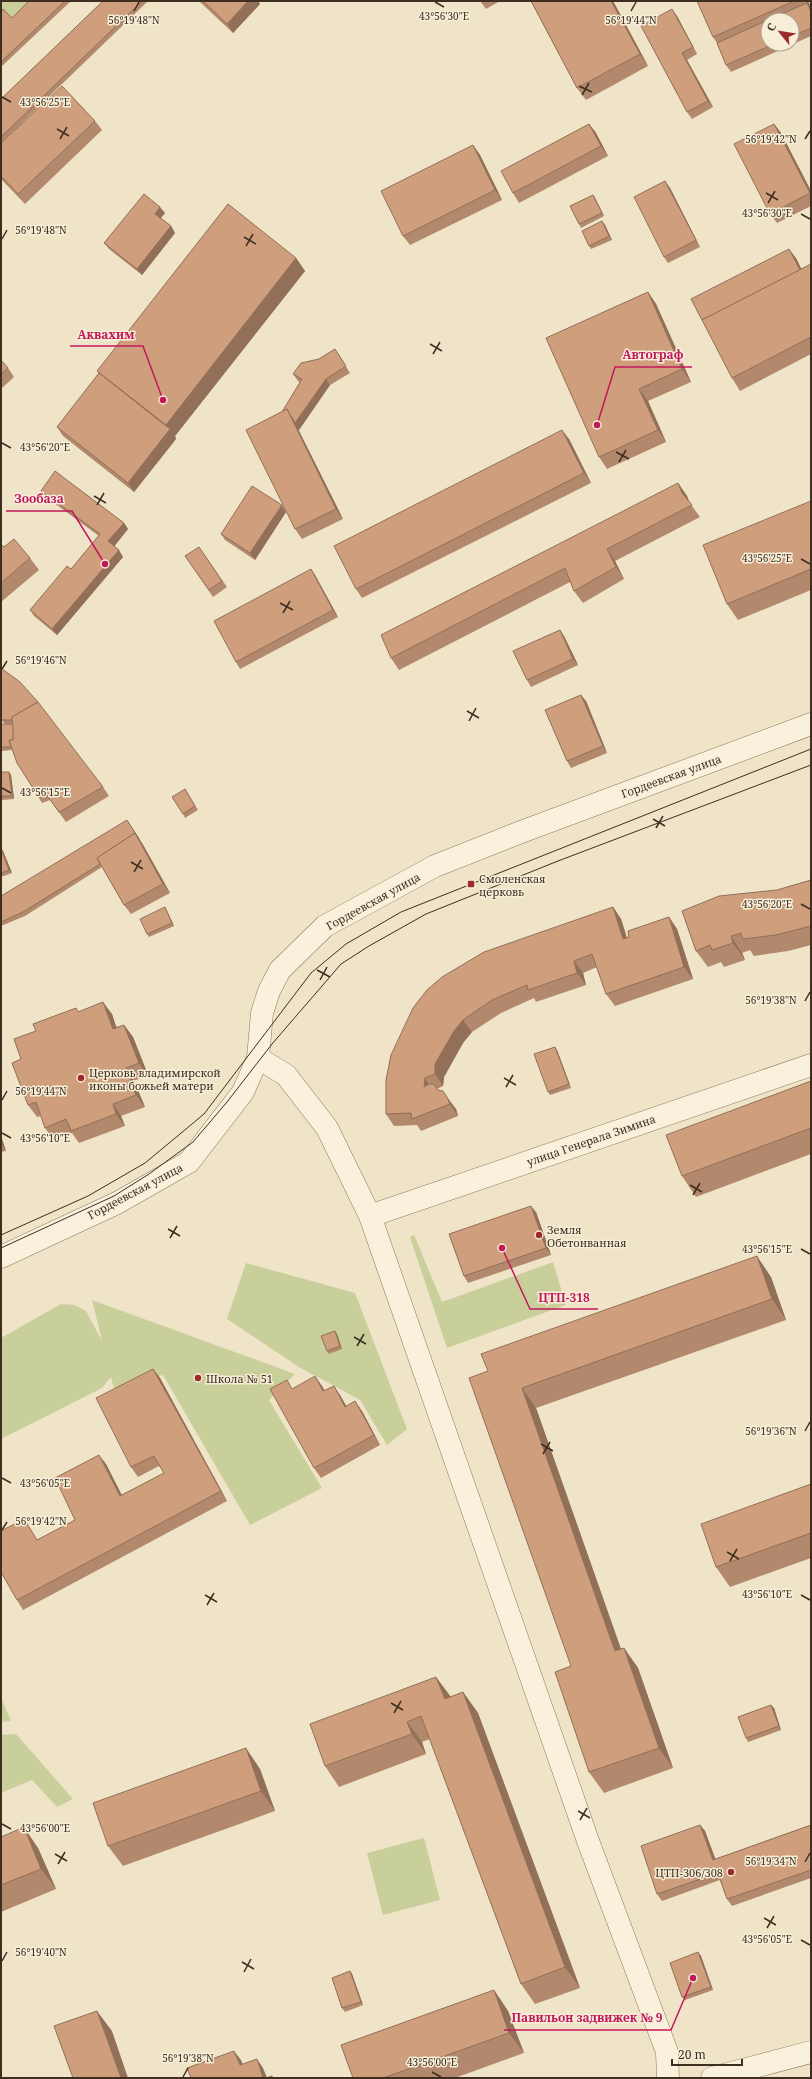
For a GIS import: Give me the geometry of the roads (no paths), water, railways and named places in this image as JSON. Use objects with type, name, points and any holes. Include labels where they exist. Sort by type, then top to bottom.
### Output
[{"type":"street","name":"Гордеевская улица","points":[[1,1257],[117,1203],[189,1162],[243,1092],[258,1058],[262,1013],[280,970],[325,926],[435,866],[521,832],[811,724]]},
{"type":"street","points":[[258,1058],[286,1074],[327,1128],[370,1216],[588,1841],[667,2052],[668,2078]]},
{"type":"street","name":"улица Генерала Зимина","points":[[370,1216],[811,1065]]},
{"type":"street","points":[[712,2078],[811,2052]]},
{"type":"tram line","points":[[1,1235],[88,1196],[145,1163],[204,1114],[311,973],[346,944],[401,912],[811,749]]},
{"type":"tram line","points":[[1,1248],[114,1196],[149,1174],[193,1142],[227,1102],[272,1044],[341,964],[369,946],[426,914],[558,861],[811,765]]},
{"type":"place","name":"Аквахим","points":[[163,400]]},
{"type":"place","name":"Автограф","points":[[597,425]]},
{"type":"place","name":"Зообаза","points":[[105,564]]},
{"type":"place","name":"Смоленская церковь","points":[[471,884]]},
{"type":"place","name":"Церковь владимирской иконы божьей матери","points":[[81,1078]]},
{"type":"place","name":"Земля Обетонванная","points":[[539,1235]]},
{"type":"place","name":"ЦТП-318","points":[[502,1248]]},
{"type":"place","name":"Школа № 51","points":[[198,1378]]},
{"type":"place","name":"ЦТП-306/308","points":[[731,1872]]},
{"type":"place","name":"Павильон задвижек № 9","points":[[693,1978]]}]
